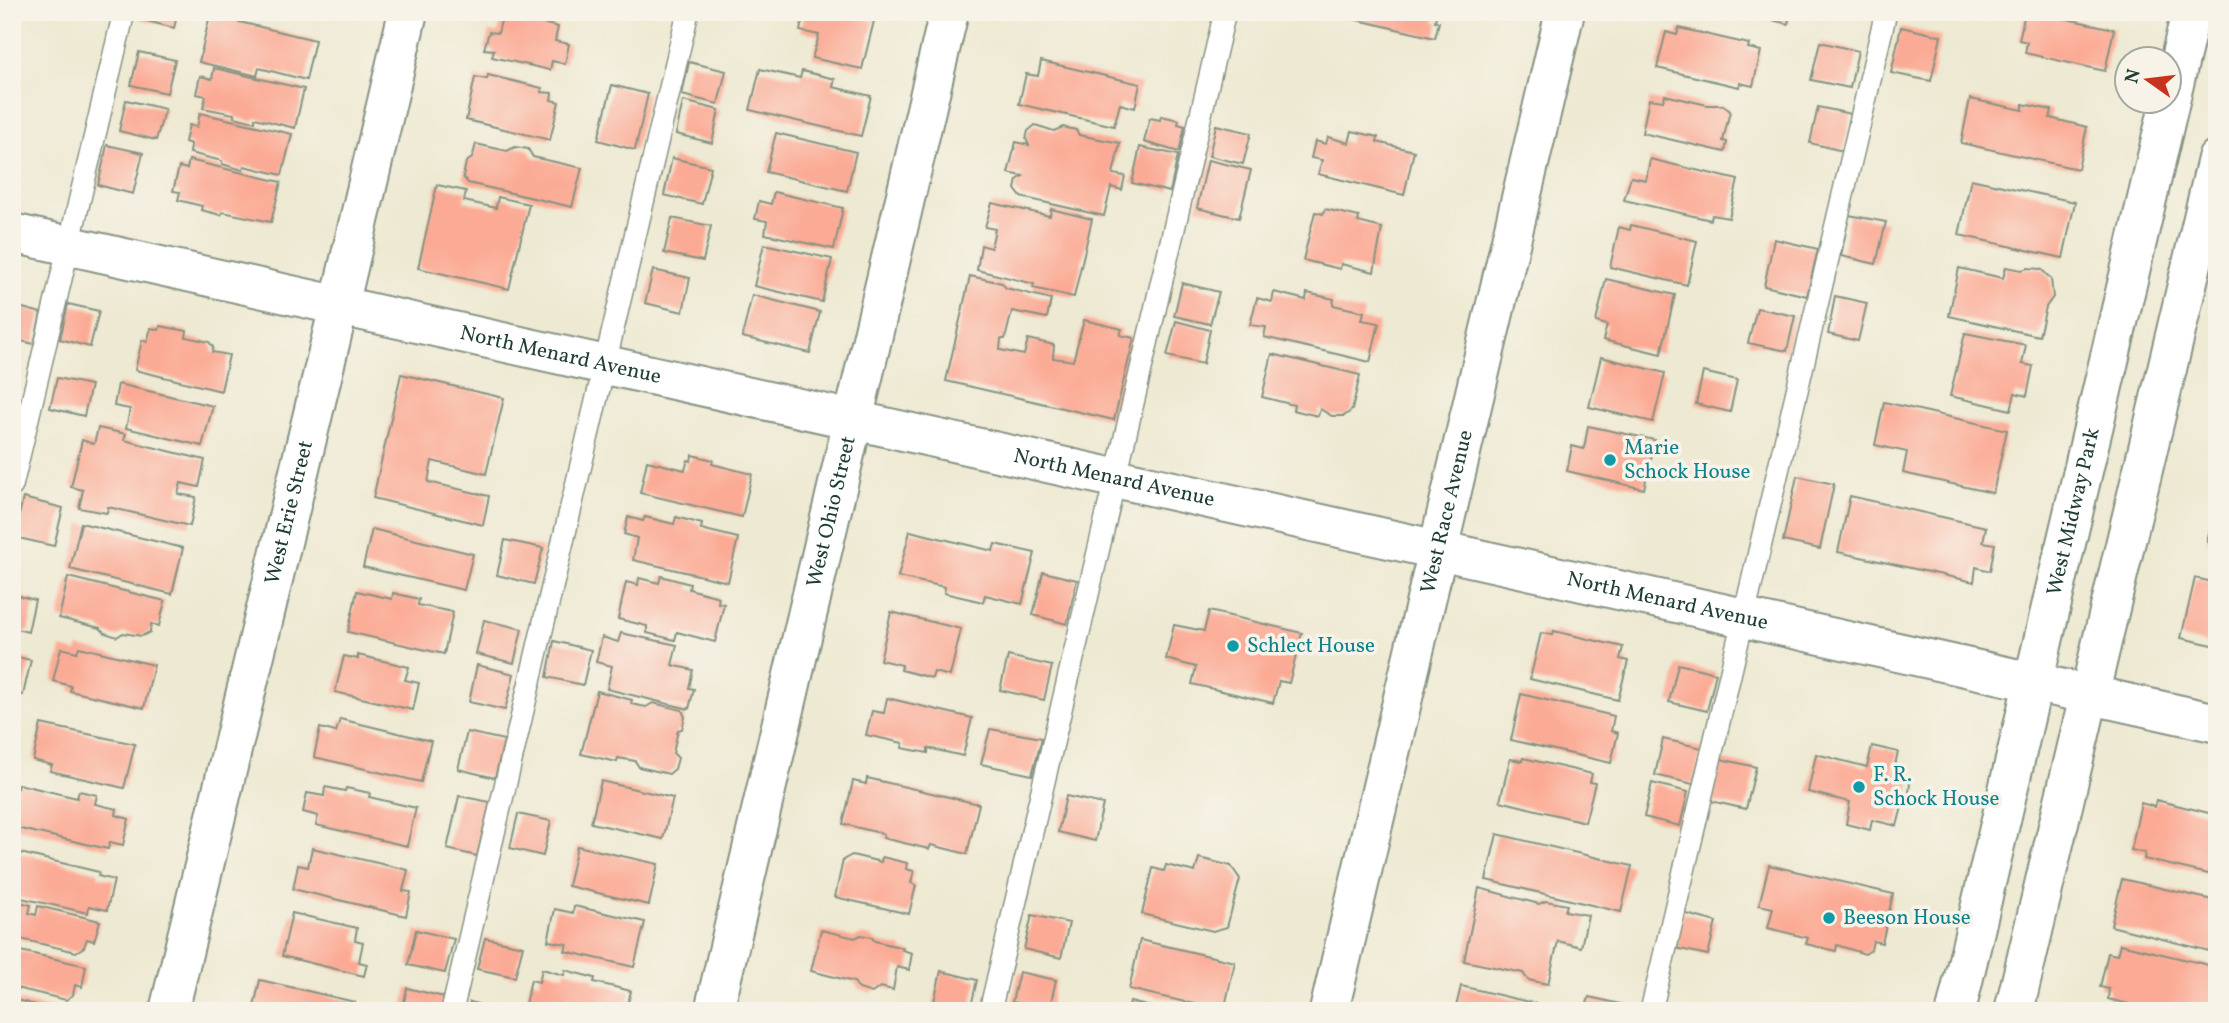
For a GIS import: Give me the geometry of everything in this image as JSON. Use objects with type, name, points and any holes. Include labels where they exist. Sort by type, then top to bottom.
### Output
[{"type":"street","name":"West Erie Street","points":[[169,1011],[340,306],[408,12]]},
{"type":"street","name":"West Ohio Street","points":[[714,1011],[949,12]]},
{"type":"street","name":"West Race Avenue","points":[[1329,1011],[1565,12]]},
{"type":"street","name":"West Midway Park","points":[[1956,1011],[2191,12]]},
{"type":"street","points":[[2014,1011],[2217,159]]},
{"type":"street","points":[[2147,198],[2204,212]]},
{"type":"street","name":"North Menard Avenue","points":[[12,233],[2217,723]]},
{"type":"lane","points":[[12,486],[124,12]]},
{"type":"lane","points":[[452,1011],[688,12]]},
{"type":"lane","points":[[990,1011],[1225,12]]},
{"type":"lane","points":[[1651,1011],[1886,12]]},
{"type":"building","points":[[140,12],[178,12],[174,28],[139,19]]},
{"type":"building","points":[[804,12],[835,12],[874,21],[862,69],[812,58],[819,35],[800,31]]},
{"type":"building","points":[[1324,12],[1437,12],[1435,21],[1439,22],[1435,38]]},
{"type":"building","points":[[1740,12],[1791,12],[1788,24]]},
{"type":"building","points":[[2034,12],[2114,29],[2105,71],[2025,53],[2027,42],[2019,40],[2025,13],[2034,15]]},
{"type":"building","points":[[503,13],[558,27],[555,41],[569,44],[565,64],[552,61],[550,70],[492,57],[494,50],[484,49],[489,32],[498,33]]},
{"type":"building","points":[[210,15],[315,40],[306,80],[259,68],[257,76],[199,62]]},
{"type":"building","points":[[1901,27],[1941,36],[1931,81],[1891,73]]},
{"type":"building","points":[[1679,28],[1749,44],[1748,48],[1761,51],[1753,86],[1740,83],[1739,87],[1657,68],[1666,32],[1677,35]]},
{"type":"building","points":[[1820,42],[1858,51],[1850,88],[1811,80]]},
{"type":"building","points":[[139,52],[175,60],[167,93],[131,85]]},
{"type":"building","points":[[1041,61],[1140,84],[1135,108],[1120,104],[1114,126],[1019,104],[1026,74],[1038,76]]},
{"type":"building","points":[[689,62],[726,71],[718,104],[682,95]]},
{"type":"building","points":[[214,68],[304,89],[295,128],[255,118],[255,122],[234,117],[234,114],[203,108],[206,96],[196,94],[200,76],[212,79]]},
{"type":"building","points":[[760,69],[800,78],[802,71],[835,79],[833,87],[871,96],[861,136],[750,110]]},
{"type":"building","points":[[488,75],[542,88],[541,92],[552,93],[551,100],[559,102],[550,140],[466,120],[475,77],[487,79]]},
{"type":"building","points":[[612,85],[648,94],[635,150],[598,140]]},
{"type":"building","points":[[1665,95],[1707,105],[1723,105],[1730,111],[1723,141],[1727,142],[1725,152],[1642,133],[1649,99],[1663,101]]},
{"type":"building","points":[[1970,99],[2023,110],[2023,104],[2052,110],[2050,118],[2087,127],[2078,169],[1961,143]]},
{"type":"building","points":[[126,100],[165,109],[156,140],[119,131]]},
{"type":"building","points":[[683,101],[719,110],[712,143],[676,134]]},
{"type":"building","points":[[1818,107],[1851,114],[1843,151],[1810,143]]},
{"type":"building","points":[[200,113],[292,134],[282,175],[244,166],[243,170],[222,164],[222,161],[190,153],[191,144],[185,142],[189,125],[197,127]]},
{"type":"building","points":[[1161,116],[1179,120],[1178,124],[1185,126],[1179,152],[1144,142],[1150,118],[1160,120]]},
{"type":"building","points":[[1035,125],[1054,131],[1063,127],[1076,130],[1079,135],[1120,143],[1113,174],[1125,176],[1122,190],[1111,187],[1104,216],[1021,197],[1015,189],[1017,180],[1023,176],[1008,173],[1016,142],[1029,145],[1026,139],[1028,131]]},
{"type":"building","points":[[1216,125],[1251,133],[1243,164],[1209,156]]},
{"type":"building","points":[[1352,131],[1378,137],[1377,142],[1414,151],[1404,195],[1318,174],[1322,160],[1311,158],[1315,141],[1326,144],[1328,137],[1349,143]]},
{"type":"building","points":[[776,133],[856,152],[847,191],[766,172]]},
{"type":"building","points":[[476,144],[507,151],[515,147],[528,149],[533,157],[582,168],[572,207],[468,183],[463,177],[466,162],[472,158]]},
{"type":"building","points":[[107,145],[143,153],[133,194],[98,185]]},
{"type":"building","points":[[1140,147],[1178,155],[1170,192],[1132,183]]},
{"type":"building","points":[[672,158],[711,167],[702,204],[664,195]]},
{"type":"building","points":[[1650,159],[1738,180],[1729,218],[1712,215],[1711,220],[1624,200],[1631,177],[1646,180]]},
{"type":"building","points":[[189,160],[281,182],[271,222],[223,212],[221,215],[201,210],[202,206],[178,200],[180,192],[173,191],[179,167],[187,169]]},
{"type":"building","points":[[1208,160],[1251,170],[1239,218],[1197,208]]},
{"type":"building","points":[[1971,179],[2075,202],[2063,258],[1959,235]]},
{"type":"building","points":[[437,185],[466,191],[464,201],[496,208],[498,197],[529,204],[509,289],[418,268]]},
{"type":"building","points":[[774,192],[843,208],[834,249],[765,234],[767,221],[755,219],[759,201],[771,204]]},
{"type":"building","points":[[992,203],[1050,216],[1051,209],[1092,219],[1074,297],[1033,288],[1034,284],[977,270],[981,245],[991,248],[995,229],[985,227]]},
{"type":"building","points":[[1325,209],[1359,217],[1358,222],[1382,228],[1374,272],[1341,264],[1340,269],[1303,260],[1315,212],[1323,214]]},
{"type":"building","points":[[1849,215],[1886,222],[1876,264],[1841,256]]},
{"type":"building","points":[[672,218],[711,226],[703,261],[664,253]]},
{"type":"building","points":[[1631,225],[1697,241],[1687,285],[1610,267],[1619,227],[1630,230]]},
{"type":"building","points":[[1774,239],[1818,249],[1807,296],[1764,286]]},
{"type":"building","points":[[764,244],[832,259],[822,302],[754,286]]},
{"type":"building","points":[[2006,267],[2041,269],[2051,279],[2053,297],[2046,307],[2039,336],[1949,316],[1959,268],[2003,278]]},
{"type":"building","points":[[653,270],[690,278],[683,312],[645,303]]},
{"type":"building","points":[[970,276],[1051,299],[1047,318],[1012,311],[1005,339],[1001,339],[1000,350],[1024,355],[1028,339],[1054,345],[1053,358],[1073,361],[1084,320],[1122,329],[1120,335],[1134,338],[1114,420],[946,381]]},
{"type":"building","points":[[1606,279],[1675,295],[1661,354],[1603,340],[1607,325],[1596,322]]},
{"type":"building","points":[[1182,283],[1219,292],[1210,324],[1174,316]]},
{"type":"building","points":[[1274,292],[1306,300],[1307,293],[1334,299],[1333,305],[1364,312],[1362,320],[1379,323],[1370,362],[1264,337],[1266,327],[1250,325],[1257,298],[1272,302]]},
{"type":"building","points":[[752,295],[820,312],[810,353],[742,337]]},
{"type":"building","points":[[1835,296],[1867,303],[1858,341],[1828,334]]},
{"type":"building","points":[[68,304],[99,311],[90,347],[60,339]]},
{"type":"building","points":[[12,305],[41,313],[34,344],[12,339]]},
{"type":"building","points":[[1757,308],[1795,316],[1787,351],[1748,343]]},
{"type":"building","points":[[1176,321],[1210,330],[1203,364],[1167,356]]},
{"type":"building","points":[[160,326],[187,331],[186,337],[209,342],[213,347],[212,352],[229,355],[221,391],[135,370],[142,340],[147,342],[151,328],[159,330]]},
{"type":"building","points":[[1965,333],[2026,345],[2022,364],[2033,366],[2027,396],[2015,393],[2011,410],[1950,396]]},
{"type":"building","points":[[1272,354],[1360,375],[1352,410],[1344,416],[1332,416],[1320,409],[1318,416],[1293,410],[1294,405],[1262,397]]},
{"type":"building","points":[[1601,357],[1665,373],[1653,422],[1589,407]]},
{"type":"building","points":[[1703,372],[1737,380],[1730,412],[1696,404]]},
{"type":"building","points":[[401,374],[504,398],[486,474],[432,461],[428,482],[489,496],[483,525],[373,498]]},
{"type":"building","points":[[57,378],[91,385],[84,416],[50,408]]},
{"type":"building","points":[[118,384],[213,406],[202,446],[126,428],[130,409],[114,406]]},
{"type":"building","points":[[1884,402],[2007,430],[1993,493],[1903,473],[1907,452],[1875,445]]},
{"type":"building","name":"Marie Schock House","points":[[1588,426],[1655,440],[1644,489],[1567,471],[1572,446],[1584,449]]},
{"type":"building","points":[[98,428],[126,434],[124,440],[205,460],[199,487],[181,483],[178,494],[196,497],[190,526],[108,507],[107,513],[79,508],[83,490],[71,487],[82,440],[94,444]]},
{"type":"building","points":[[692,455],[713,460],[712,464],[752,474],[742,517],[640,493],[647,461],[685,470]]},
{"type":"building","points":[[1797,476],[1834,484],[1820,549],[1783,541]]},
{"type":"building","points":[[1850,496],[1986,527],[1983,542],[1995,544],[1990,571],[1976,567],[1974,582],[1838,552]]},
{"type":"building","points":[[23,498],[63,508],[54,546],[14,537]]},
{"type":"building","points":[[2217,502],[2217,544],[2207,542]]},
{"type":"building","points":[[628,517],[643,521],[645,517],[674,524],[676,517],[702,524],[701,529],[738,538],[728,582],[633,560],[637,538],[624,534]]},
{"type":"building","points":[[81,523],[183,548],[172,594],[70,569]]},
{"type":"building","points":[[372,529],[473,554],[464,590],[363,567]]},
{"type":"building","points":[[910,531],[993,551],[995,544],[1035,553],[1022,604],[985,595],[983,602],[944,593],[945,587],[898,577]]},
{"type":"building","points":[[505,540],[543,548],[534,584],[497,575]]},
{"type":"building","points":[[1043,572],[1077,580],[1067,624],[1033,615]]},
{"type":"building","points":[[661,576],[690,584],[689,589],[719,597],[718,603],[724,604],[715,642],[677,632],[675,640],[647,633],[647,626],[618,619],[626,582],[638,585],[639,578],[659,583]]},
{"type":"building","points":[[68,577],[165,601],[159,626],[151,624],[150,632],[142,636],[123,633],[117,637],[100,628],[59,618]]},
{"type":"building","points":[[2195,578],[2217,583],[2217,646],[2181,638]]},
{"type":"building","points":[[357,591],[392,599],[393,593],[419,599],[418,605],[453,612],[444,654],[348,632]]},
{"type":"building","points":[[12,594],[35,600],[28,632],[12,628]]},
{"type":"building","name":"Schlect House","points":[[1209,611],[1302,633],[1289,683],[1279,681],[1273,703],[1192,684],[1196,667],[1166,659],[1174,625],[1204,631]]},
{"type":"building","points":[[891,612],[961,629],[950,676],[934,672],[932,678],[901,670],[902,665],[880,660]]},
{"type":"building","points":[[484,620],[522,629],[514,663],[476,654]]},
{"type":"building","points":[[1554,631],[1623,647],[1620,659],[1628,661],[1618,700],[1530,679],[1541,633],[1553,635]]},
{"type":"building","points":[[621,633],[677,645],[672,665],[693,670],[689,688],[694,689],[689,709],[607,689],[612,666],[596,662],[602,637],[618,642]]},
{"type":"building","points":[[554,641],[591,650],[583,685],[547,677]]},
{"type":"building","points":[[79,647],[154,665],[144,708],[70,691],[71,686],[53,681],[61,648],[77,652]]},
{"type":"building","points":[[358,655],[409,667],[405,680],[419,683],[413,710],[335,692],[344,656],[358,659]]},
{"type":"building","points":[[12,656],[31,660],[23,695],[12,692]]},
{"type":"building","points":[[1008,656],[1052,666],[1044,700],[1000,690]]},
{"type":"building","points":[[1678,664],[1716,673],[1707,711],[1669,702]]},
{"type":"building","points":[[477,665],[514,674],[505,710],[469,702]]},
{"type":"building","points":[[597,691],[632,700],[631,704],[646,707],[653,703],[682,710],[685,717],[682,729],[678,730],[673,753],[678,758],[675,769],[669,774],[639,767],[635,761],[618,758],[617,762],[581,754]]},
{"type":"building","points":[[1521,694],[1614,716],[1611,731],[1618,733],[1611,763],[1511,740]]},
{"type":"building","points":[[887,698],[972,718],[963,756],[928,748],[928,753],[902,748],[903,743],[866,735],[872,711],[884,713]]},
{"type":"building","points":[[340,719],[431,741],[421,782],[314,757],[320,728],[336,732]]},
{"type":"building","points":[[41,724],[135,744],[124,788],[50,771],[52,765],[33,760]]},
{"type":"building","points":[[990,729],[1042,738],[1032,775],[981,764]]},
{"type":"building","points":[[467,732],[504,740],[495,778],[458,769]]},
{"type":"building","points":[[1663,739],[1702,748],[1693,784],[1655,775]]},
{"type":"building","name":"F. R. Schock House","points":[[1872,746],[1898,752],[1893,773],[1905,775],[1910,783],[1897,826],[1872,820],[1870,830],[1846,824],[1850,802],[1808,792],[1816,754],[1867,767]]},
{"type":"building","points":[[1523,758],[1592,774],[1590,782],[1595,783],[1585,822],[1500,801],[1510,759],[1522,761]]},
{"type":"building","points":[[1721,759],[1756,767],[1746,809],[1711,801]]},
{"type":"building","points":[[867,778],[979,804],[967,854],[931,845],[929,849],[883,838],[884,834],[843,824],[853,781],[866,784]]},
{"type":"building","points":[[601,781],[673,798],[663,839],[591,823]]},
{"type":"building","points":[[1652,783],[1688,792],[1680,826],[1644,817]]},
{"type":"building","points":[[18,784],[77,798],[79,791],[97,795],[95,804],[117,809],[116,815],[129,819],[123,845],[110,842],[108,849],[12,827],[12,788],[17,789]]},
{"type":"building","points":[[325,787],[370,793],[369,797],[416,808],[407,846],[316,825],[318,816],[303,812],[307,793],[324,796]]},
{"type":"building","points":[[459,796],[490,802],[477,856],[447,849]]},
{"type":"building","points":[[1066,796],[1103,804],[1095,841],[1058,832]]},
{"type":"building","points":[[2156,800],[2217,815],[2217,876],[2144,859],[2145,853],[2131,850],[2141,803],[2155,807]]},
{"type":"building","points":[[518,814],[551,821],[543,856],[510,848]]},
{"type":"building","points":[[1497,834],[1632,866],[1621,912],[1486,880]]},
{"type":"building","points":[[577,846],[658,864],[649,905],[568,886]]},
{"type":"building","points":[[312,848],[408,870],[403,891],[411,892],[406,916],[293,889],[298,865],[308,867]]},
{"type":"building","points":[[12,851],[99,872],[98,876],[114,880],[107,910],[89,906],[88,913],[12,896]]},
{"type":"building","points":[[852,855],[881,862],[882,857],[907,863],[906,869],[914,871],[911,883],[916,885],[909,914],[835,897],[843,860]]},
{"type":"building","points":[[1199,858],[1231,866],[1240,879],[1227,927],[1213,931],[1142,914],[1153,868],[1164,871],[1166,865],[1195,872]]},
{"type":"building","name":"Beeson House","points":[[1769,865],[1893,894],[1882,943],[1873,941],[1871,950],[1865,954],[1837,945],[1836,951],[1806,944],[1808,938],[1768,928],[1773,908],[1759,905]]},
{"type":"building","points":[[2122,879],[2217,901],[2217,953],[2111,926]]},
{"type":"building","points":[[1479,888],[1539,904],[1546,901],[1567,905],[1565,911],[1588,915],[1581,947],[1558,941],[1548,984],[1528,980],[1523,973],[1464,961]]},
{"type":"building","points":[[12,900],[31,905],[29,913],[36,915],[38,906],[100,921],[94,941],[87,939],[84,947],[76,952],[12,937]]},
{"type":"building","points":[[574,906],[645,922],[634,967],[565,951],[567,944],[548,941],[555,909],[573,913]]},
{"type":"building","points":[[292,913],[357,928],[355,940],[363,942],[359,962],[367,964],[364,976],[282,956]]},
{"type":"building","points":[[1683,913],[1716,922],[1708,955],[1675,948]]},
{"type":"building","points":[[1032,915],[1069,923],[1061,958],[1024,949]]},
{"type":"building","points":[[416,930],[454,939],[445,973],[408,965]]},
{"type":"building","points":[[821,930],[855,938],[861,935],[871,937],[875,941],[903,948],[902,950],[912,953],[909,970],[897,967],[893,990],[880,987],[872,993],[859,989],[854,982],[811,971]]},
{"type":"building","points":[[485,938],[523,946],[515,977],[477,969]]},
{"type":"building","points":[[1140,940],[1235,962],[1224,1011],[1129,989]]},
{"type":"building","points":[[2120,944],[2217,967],[2217,1011],[2157,1011],[2108,999],[2109,989],[2100,987],[2108,953],[2117,955]]},
{"type":"building","points":[[12,949],[86,966],[82,987],[75,985],[73,995],[66,1000],[12,987]]},
{"type":"building","points":[[542,969],[564,975],[565,970],[595,978],[594,982],[631,991],[626,1011],[533,1011],[524,1008],[531,980],[539,982]]},
{"type":"building","points":[[941,971],[977,980],[970,1011],[954,1011],[933,1006]]},
{"type":"building","points":[[1019,972],[1056,980],[1049,1011],[1012,1002]]},
{"type":"building","points":[[260,980],[355,1002],[353,1011],[253,1011]]},
{"type":"building","points":[[1461,986],[1537,1004],[1535,1011],[1455,1011]]},
{"type":"building","points":[[407,988],[444,997],[441,1011],[402,1011]]},
{"type":"building","points":[[1589,997],[1629,1006],[1628,1011],[1585,1011]]},
{"type":"building","points":[[12,999],[57,1010],[57,1011],[12,1011]]},
{"type":"building","points":[[470,1002],[501,1010],[501,1011],[468,1011]]},
{"type":"building","points":[[1130,1002],[1164,1010],[1164,1011],[1128,1011]]},
{"type":"place","name":"Marie Schock House","points":[[1610,460]]},
{"type":"place","name":"Schlect House","points":[[1233,646]]},
{"type":"place","name":"F. R. Schock House","points":[[1859,787]]},
{"type":"place","name":"Beeson House","points":[[1829,918]]}]
